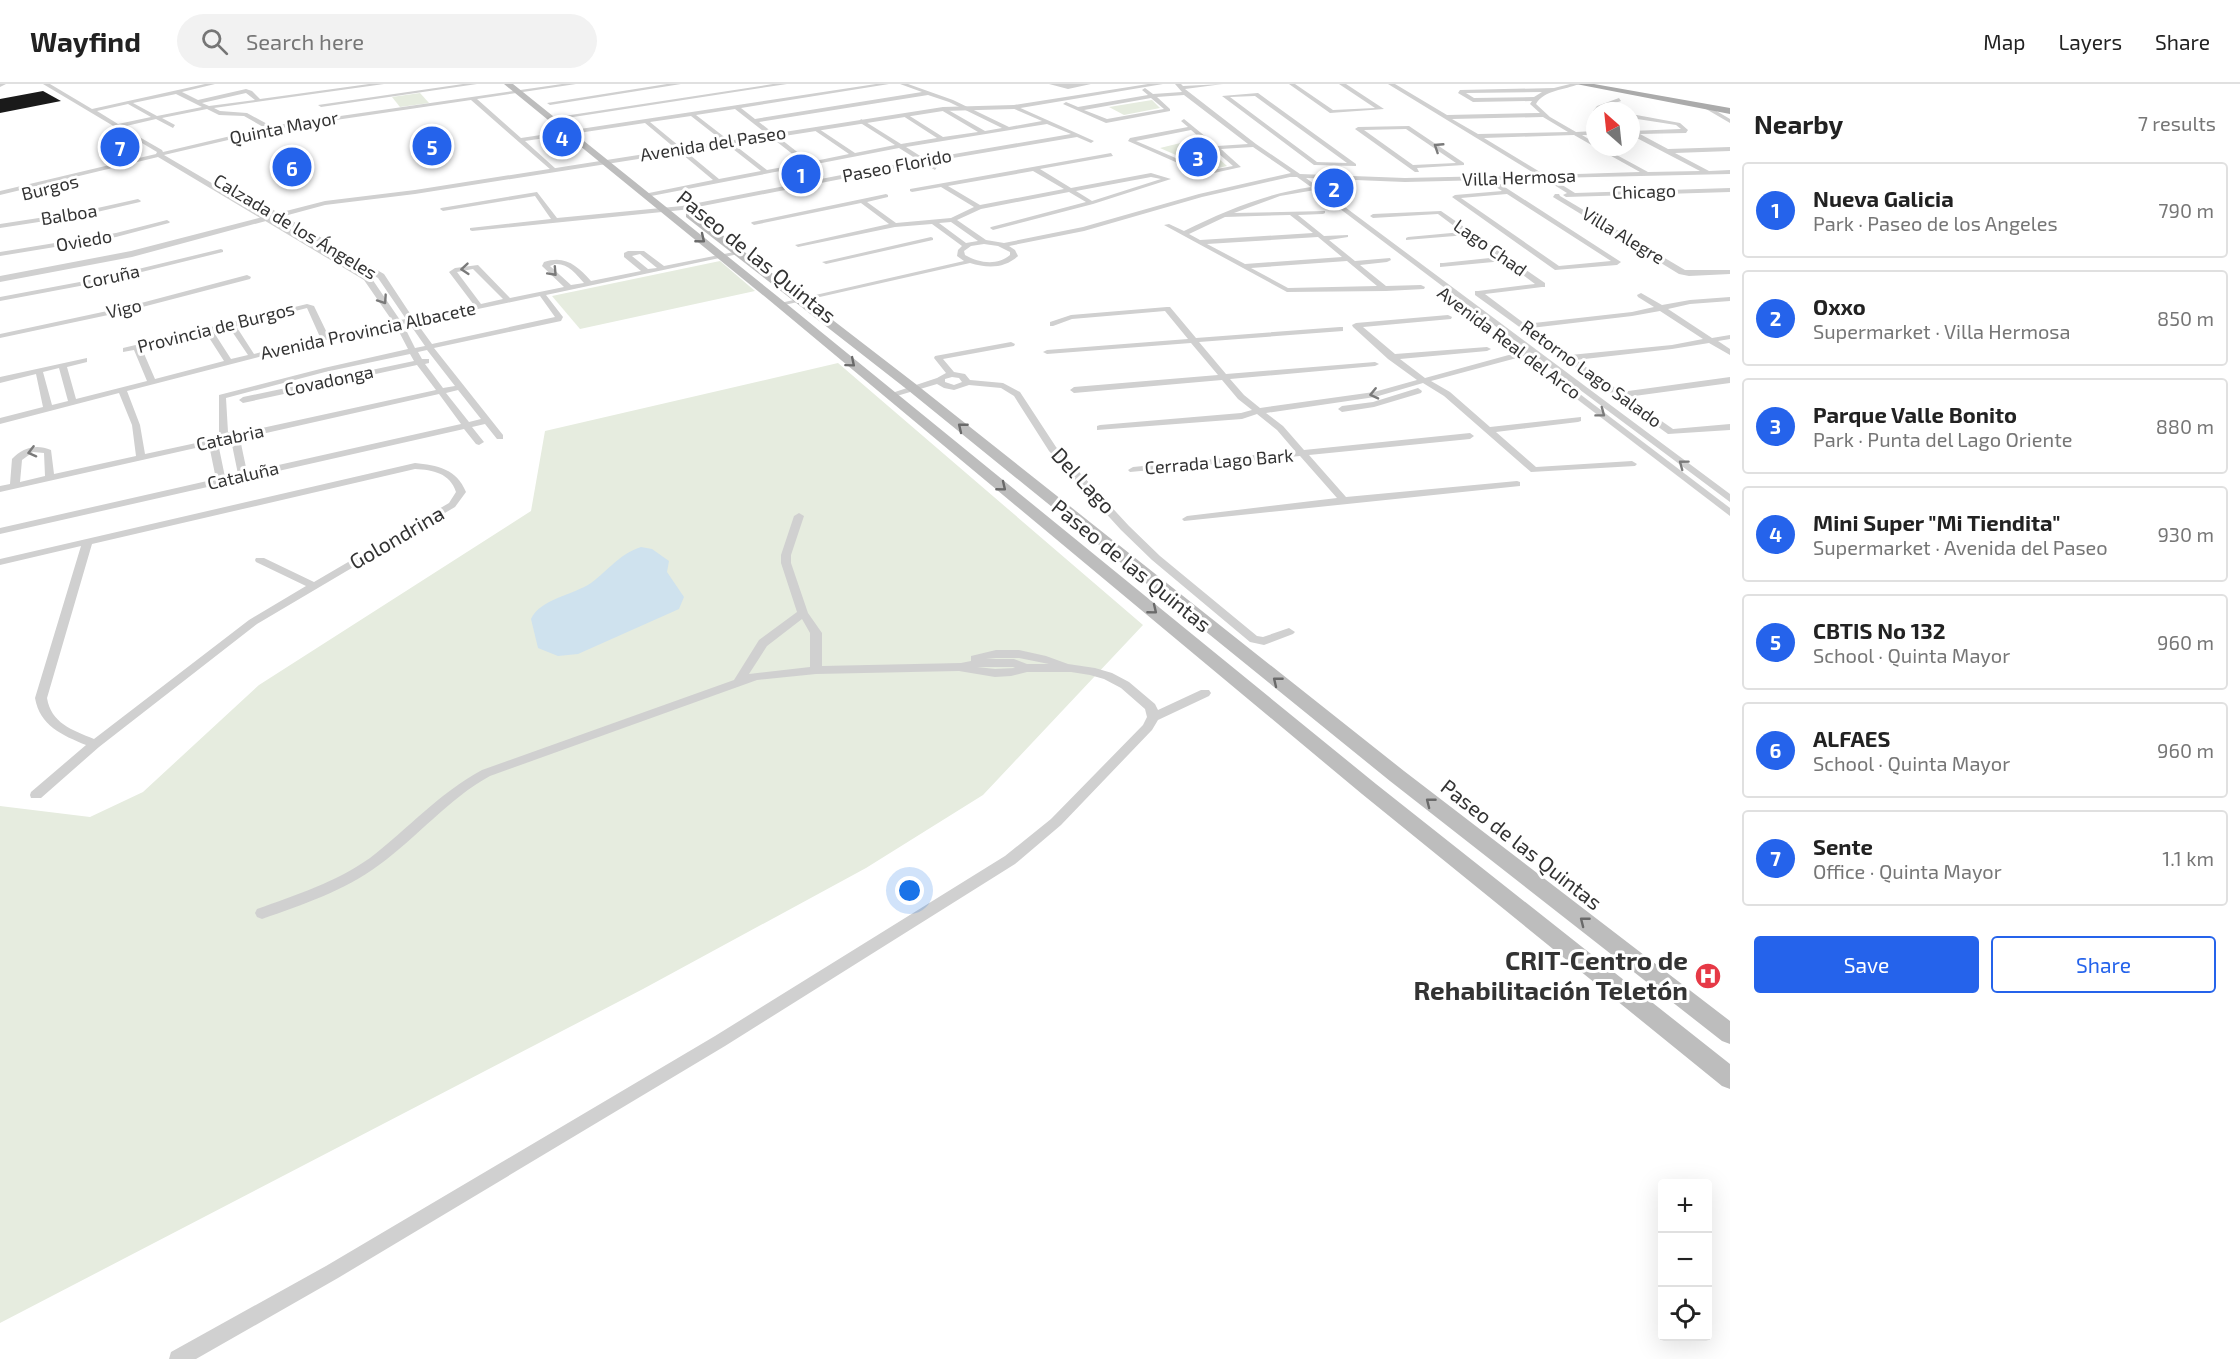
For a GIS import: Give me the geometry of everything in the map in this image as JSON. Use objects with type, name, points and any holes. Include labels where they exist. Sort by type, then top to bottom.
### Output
[{"type":"main road","points":[[1578,84],[1730,111]]},
{"type":"main road","points":[[1602,84],[1730,106]]},
{"type":"main road","name":"Paseo de las Quintas","points":[[521,87],[550,103],[567,116],[577,132]]},
{"type":"main road","name":"Paseo de las Quintas","points":[[521,87],[612,160],[723,257],[917,391],[1397,776],[1730,1034]]},
{"type":"main road","name":"Paseo de las Quintas","points":[[658,201],[682,208],[739,253],[894,398],[1369,789],[1730,1078]]},
{"type":"main road","points":[[1369,789],[1397,776]]},
{"type":"street","name":"Calzada de los Ángeles","points":[[46,84],[367,278],[398,323],[419,362],[479,442]]},
{"type":"street","points":[[91,111],[212,84]]},
{"type":"street","points":[[117,126],[207,108],[379,84],[395,109]]},
{"type":"street","points":[[321,105],[474,84]]},
{"type":"street","name":"Quinta Mayor","points":[[168,152],[270,128],[472,98],[521,87],[573,84]]},
{"type":"street","points":[[550,103],[678,84]]},
{"type":"street","points":[[567,116],[783,84]]},
{"type":"street","name":"Avenida del Paseo","points":[[520,141],[886,84]]},
{"type":"street","points":[[903,84],[965,107],[1006,128]]},
{"type":"street","points":[[1052,84],[1065,87],[1088,84]]},
{"type":"street","name":"Avenida del Paseo","points":[[1,276],[132,254],[325,203],[415,192],[942,109],[1014,107],[1160,84]]},
{"type":"street","points":[[1078,109],[1220,84]]},
{"type":"street","points":[[1292,84],[1332,112],[1381,109],[1342,84]]},
{"type":"street","points":[[1391,84],[1573,194]]},
{"type":"street","points":[[1551,84],[1546,92],[1535,99],[1473,100],[1460,92],[1546,92],[1578,84]]},
{"type":"street","points":[[771,86],[790,99]]},
{"type":"street","points":[[719,88],[743,106]]},
{"type":"street","points":[[300,89],[337,117]]},
{"type":"street","points":[[1066,104],[1106,121],[1167,110],[1145,90]]},
{"type":"street","name":"Avenida Real del Arco","points":[[1183,90],[1230,123],[1252,143],[1531,355],[1730,499]]},
{"type":"street","points":[[197,102],[246,91],[259,101]]},
{"type":"street","points":[[423,91],[433,104]]},
{"type":"street","points":[[177,92],[221,114],[245,114],[270,128]]},
{"type":"street","points":[[754,121],[928,93]]},
{"type":"street","points":[[1256,94],[1278,110],[1354,165],[1317,164],[1254,121],[1247,112],[1225,96],[1256,94]]},
{"type":"street","points":[[472,98],[553,169]]},
{"type":"street","points":[[1535,99],[1533,104],[1543,115],[1586,140]]},
{"type":"street","points":[[1615,102],[1619,100]]},
{"type":"street","points":[[129,103],[173,126]]},
{"type":"street","points":[[736,107],[808,163]]},
{"type":"street","points":[[1014,107],[1091,141]]},
{"type":"street","points":[[1708,108],[1730,121]]},
{"type":"street","points":[[942,109],[983,132]]},
{"type":"street","points":[[1268,111],[1278,110]]},
{"type":"street","points":[[1247,112],[1258,111]]},
{"type":"street","points":[[692,114],[766,172]]},
{"type":"street","points":[[904,115],[942,139]]},
{"type":"street","points":[[1446,117],[1543,115]]},
{"type":"street","points":[[1640,118],[1677,124],[1686,130],[1640,132]]},
{"type":"street","points":[[646,121],[718,181]]},
{"type":"street","points":[[1184,121],[1238,166],[1205,173],[1130,140],[1192,128]]},
{"type":"street","points":[[861,122],[935,168]]},
{"type":"street","points":[[472,229],[590,216],[658,201],[718,181],[853,154],[1048,122]]},
{"type":"street","points":[[1412,167],[1462,164],[1407,127],[1357,129],[1430,180]]},
{"type":"street","points":[[816,129],[853,154]]},
{"type":"street","points":[[1477,136],[1586,133]]},
{"type":"street","name":"Paseo Florido","points":[[682,208],[923,161],[1078,135]]},
{"type":"street","points":[[1304,137],[1315,136]]},
{"type":"street","points":[[1640,137],[1709,173]]},
{"type":"street","points":[[1283,139],[1294,138]]},
{"type":"street","points":[[1214,146],[1252,143]]},
{"type":"street","points":[[1667,151],[1730,149]]},
{"type":"street","name":"Calzada de los Ángeles","points":[[160,153],[168,152],[270,209],[381,276],[437,358],[500,437]]},
{"type":"street","points":[[0,194],[160,153]]},
{"type":"street","points":[[912,190],[1111,155]]},
{"type":"street","points":[[1615,156],[1648,174]]},
{"type":"street","points":[[1033,168],[1091,203]]},
{"type":"street","name":"Villa Hermosa","points":[[1005,245],[1074,231],[1201,195],[1297,176],[1430,180],[1730,172]]},
{"type":"street","points":[[798,245],[895,225],[952,220],[979,207],[1151,175],[1168,179],[1091,203],[993,228]]},
{"type":"street","name":"Burgos","points":[[0,201],[100,176]]},
{"type":"street","name":"Villa Hermosa","points":[[971,261],[1000,263],[1012,258],[1013,251],[1095,231],[1224,192],[1297,176]]},
{"type":"street","points":[[1487,178],[1617,263],[1557,267],[1455,197],[1508,192]]},
{"type":"street","points":[[942,185],[979,207]]},
{"type":"street","points":[[1222,215],[1288,204],[1314,190]]},
{"type":"street","name":"Chicago","points":[[1557,195],[1730,190]]},
{"type":"street","points":[[443,209],[537,194],[555,220]]},
{"type":"street","name":"Villa Alegre","points":[[1557,195],[1555,196],[1682,272],[1694,274],[1730,272]]},
{"type":"street","points":[[754,223],[886,196]]},
{"type":"street","points":[[1184,234],[1222,215],[1270,196],[1288,204],[1323,212]]},
{"type":"street","name":"Balboa","points":[[0,226],[93,212],[138,201]]},
{"type":"street","points":[[862,201],[895,225]]},
{"type":"street","points":[[1,276],[135,248],[270,209],[325,203]]},
{"type":"street","points":[[1288,204],[1321,237],[1386,289]]},
{"type":"street","name":"Lago Chad","points":[[1372,216],[1437,211],[1542,285],[1478,293]]},
{"type":"street","points":[[952,220],[984,242]]},
{"type":"street","name":"Oviedo","points":[[0,254],[116,235],[166,222]]},
{"type":"street","points":[[935,223],[966,246]]},
{"type":"street","points":[[1167,225],[1292,291],[1421,287]]},
{"type":"street","points":[[1408,239],[1468,233]]},
{"type":"street","points":[[853,234],[860,240]]},
{"type":"street","points":[[1200,242],[1346,236]]},
{"type":"street","name":"Avenida Real del Arco","points":[[1375,236],[1461,307],[1482,314],[1730,513]]},
{"type":"street","points":[[826,262],[931,239]]},
{"type":"street","points":[[961,256],[961,250],[966,246],[984,242],[1005,245],[1013,251]]},
{"type":"street","points":[[868,245],[875,251]]},
{"type":"street","name":"Coruña","points":[[0,299],[101,280],[221,251]]},
{"type":"street","points":[[647,272],[628,256],[628,253],[642,252],[663,269]]},
{"type":"street","name":"Avenida Provincia Albacete","points":[[0,421],[325,338],[739,253]]},
{"type":"street","points":[[786,299],[961,256],[971,261]]},
{"type":"street","points":[[1443,265],[1505,259]]},
{"type":"street","points":[[569,288],[546,266],[547,264],[561,260],[568,262],[590,284]]},
{"type":"street","points":[[1245,266],[1387,260]]},
{"type":"street","points":[[786,299],[971,261]]},
{"type":"street","points":[[479,306],[453,272],[455,270],[475,267],[508,300]]},
{"type":"street","name":"Vigo","points":[[0,336],[138,306],[247,277]]},
{"type":"street","name":"Retorno Lago Salado","points":[[1478,293],[1675,433],[1730,427]]},
{"type":"street","points":[[224,434],[221,401],[309,374],[559,318],[542,294]]},
{"type":"street","points":[[1641,295],[1730,353]]},
{"type":"street","points":[[1524,326],[1730,298]]},
{"type":"street","points":[[1471,310],[1494,305]]},
{"type":"street","name":"Provincia de Burgos","points":[[126,350],[306,306],[309,306],[325,338]]},
{"type":"street","points":[[1053,324],[1071,317],[1166,309],[1241,397],[1305,454],[1344,500]]},
{"type":"street","points":[[1482,314],[1504,312]]},
{"type":"street","points":[[1448,317],[1356,326],[1391,357],[1436,386],[1490,429],[1536,471],[1632,465]]},
{"type":"street","points":[[231,324],[252,356]]},
{"type":"street","points":[[1047,352],[1340,329]]},
{"type":"street","points":[[208,330],[229,362]]},
{"type":"street","points":[[1569,358],[1672,347],[1730,337]]},
{"type":"street","points":[[951,374],[938,358],[1011,344]]},
{"type":"street","points":[[137,347],[152,382]]},
{"type":"street","points":[[1391,357],[1487,349]]},
{"type":"street","points":[[1242,416],[1259,411],[1359,398],[1531,355]]},
{"type":"street","points":[[1100,428],[1242,416],[1267,418],[1365,406],[1531,355]]},
{"type":"street","name":"Covadonga","points":[[221,401],[437,358]]},
{"type":"street","points":[[0,380],[84,360]]},
{"type":"street","points":[[1074,390],[1375,364]]},
{"type":"street","points":[[62,365],[73,402]]},
{"type":"street","points":[[39,371],[48,408]]},
{"type":"street","points":[[894,398],[944,383],[962,386],[967,382],[962,376],[951,374],[943,376],[944,383]]},
{"type":"street","points":[[1620,395],[1730,380]]},
{"type":"street","name":"Del Lago","points":[[967,382],[1003,386],[1017,394],[1052,449],[1125,528],[1156,558],[1234,624],[1254,639],[1264,641],[1289,632]]},
{"type":"street","name":"Catabria","points":[[0,489],[460,387]]},
{"type":"street","points":[[122,389],[136,425],[141,458]]},
{"type":"street","points":[[1490,429],[1578,419]]},
{"type":"street","name":"Cataluña","points":[[0,531],[486,421]]},
{"type":"street","points":[[224,434],[235,437],[243,476]]},
{"type":"street","points":[[221,481],[213,442],[224,434]]},
{"type":"street","name":"Cerrada Lago Bark","points":[[1133,470],[1470,436]]},
{"type":"street","points":[[15,485],[17,459],[24,453],[34,450],[41,449],[48,452],[50,478]]},
{"type":"street","name":"Golondrina","points":[[0,562],[415,466],[433,467],[448,472],[459,484],[461,492],[452,505],[253,622],[95,744],[36,795]]},
{"type":"street","points":[[1187,519],[1344,500],[1517,484]]},
{"type":"street","points":[[1701,490],[1715,488]]},
{"type":"street","points":[[798,516],[786,555],[788,572],[803,613],[816,633],[816,669]]},
{"type":"street","points":[[88,541],[41,698],[41,707],[53,725],[95,744]]},
{"type":"street","points":[[260,560],[314,586]]},
{"type":"street","points":[[738,682],[764,643],[803,613]]},
{"type":"street","points":[[178,1359],[332,1272],[720,1041],[1010,860],[1056,822],[1148,727],[1153,717],[1151,706],[1108,676],[1071,668],[1050,660],[1000,653],[986,655],[961,667]]},
{"type":"street","points":[[262,913],[345,880],[372,863],[470,781],[738,682],[771,673],[816,669],[961,667],[992,673],[1015,673],[1026,668],[1071,668]]},
{"type":"street","points":[[1153,717],[1205,693]]},
{"type":"shaded area","points":[[420,93],[429,103],[400,107],[392,97]]},
{"type":"shaded area","points":[[1152,100],[1160,108],[1124,115],[1109,107]]},
{"type":"shaded area","points":[[1197,139],[1227,166],[1210,170],[1160,148]]},
{"type":"shaded area","points":[[808,165],[824,177],[794,184],[778,171]]},
{"type":"shaded area","points":[[720,261],[755,291],[580,329],[552,296]]},
{"type":"shaded area","points":[[838,363],[1143,625],[983,795],[866,868],[643,989],[0,1323],[0,806],[90,817],[143,792],[259,685],[531,511],[545,431]]},
{"type":"water","points":[[641,547],[652,549],[669,561],[667,572],[684,597],[679,609],[578,654],[558,656],[538,648],[531,619],[535,612],[549,602],[591,583],[620,558]]},
{"type":"building","points":[[43,91],[61,101],[0,113],[0,99]]},
{"type":"place","name":"Mini Super \"Mi Tiendita\"","points":[[562,137]]},
{"type":"place","name":"CBTIS No 132","points":[[432,146]]},
{"type":"place","name":"Sente","points":[[120,147]]},
{"type":"place","name":"Parque Valle Bonito","points":[[1198,157]]},
{"type":"place","name":"ALFAES","points":[[292,167]]},
{"type":"place","name":"Nueva Galicia","points":[[801,174]]},
{"type":"place","name":"Oxxo","points":[[1334,188]]},
{"type":"place","name":"CRIT-Centro de Rehabilitación Teletón","points":[[1708,976]]}]
